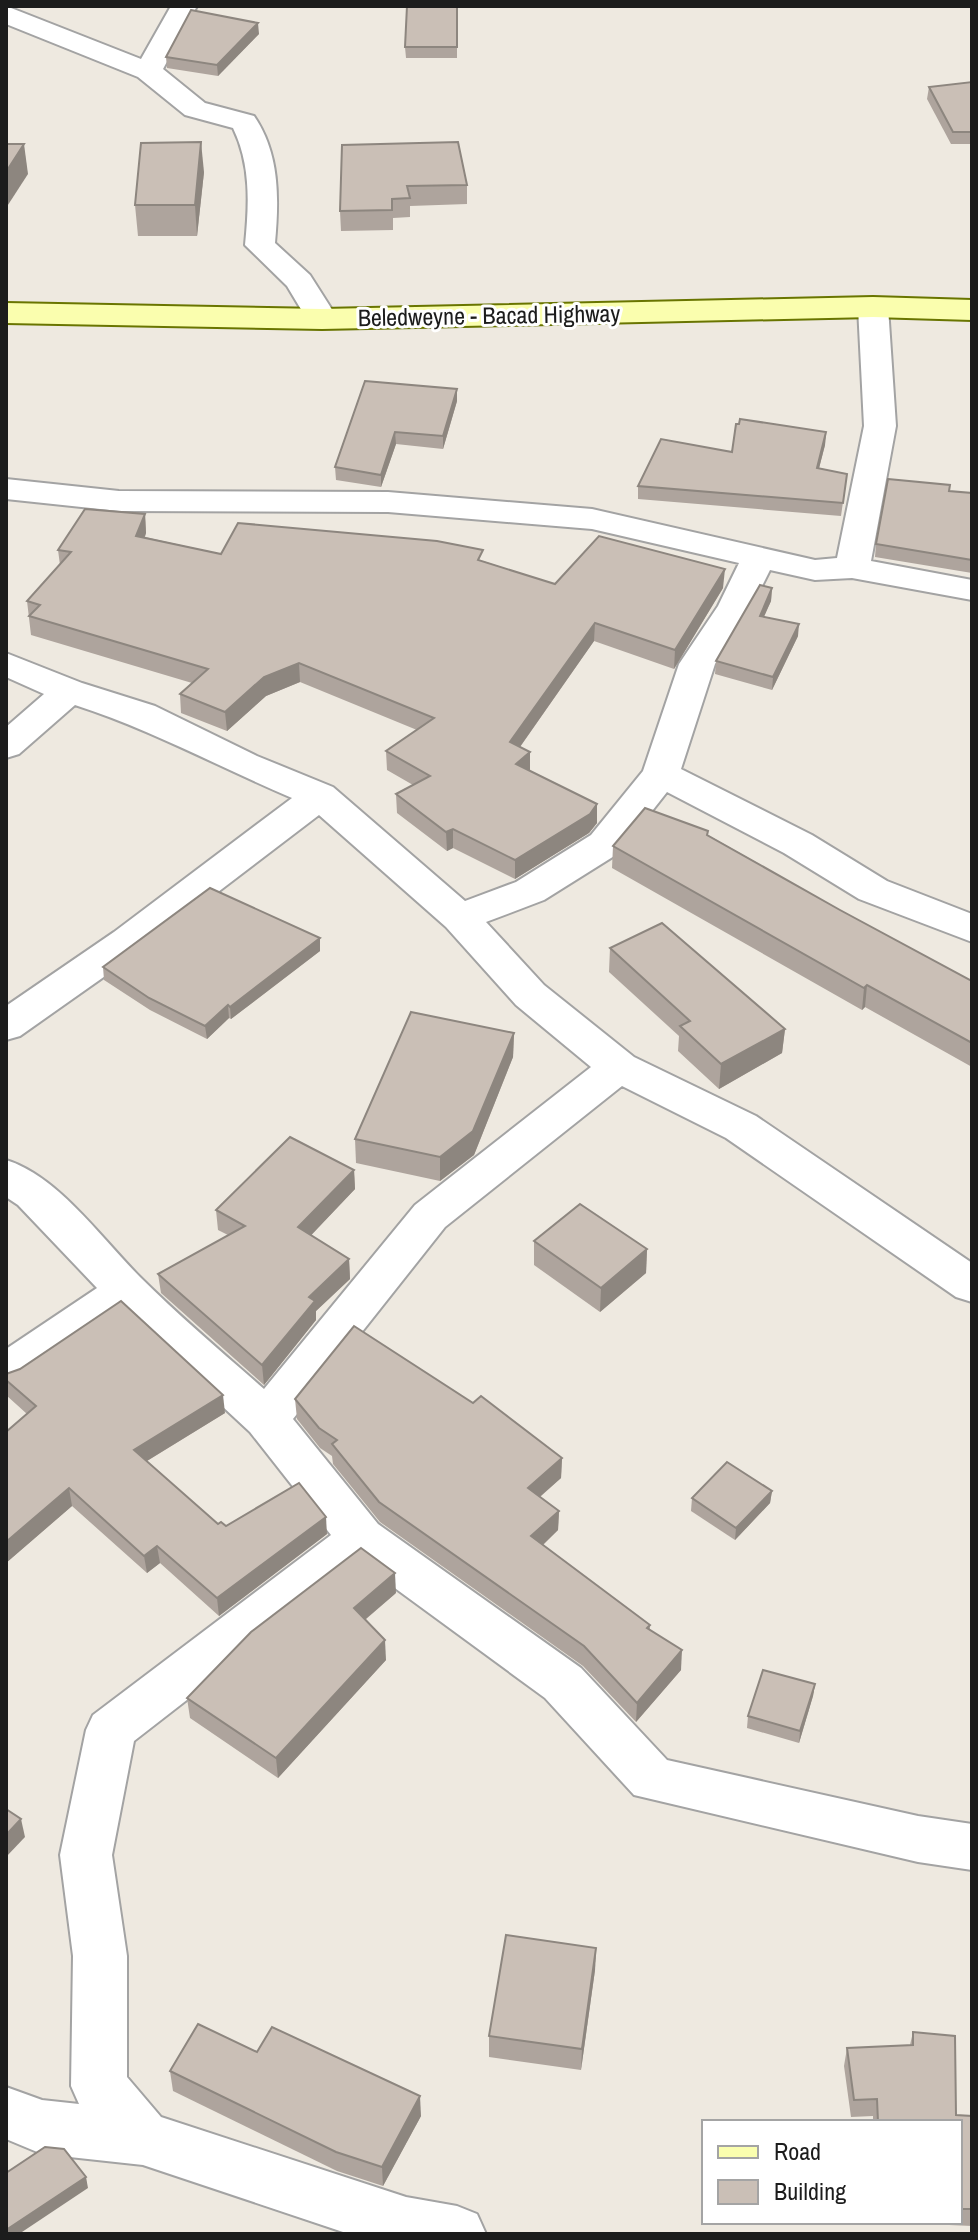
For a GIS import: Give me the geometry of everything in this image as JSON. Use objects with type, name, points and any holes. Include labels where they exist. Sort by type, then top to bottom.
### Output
[{"type":"street","points":[[148,71],[184,6]]},
{"type":"street","points":[[6,14],[148,71],[195,109],[244,122],[259,152],[263,210],[260,245],[299,281],[322,319]]},
{"type":"street","points":[[852,568],[880,426],[873,307]]},
{"type":"street","name":"Beledweyne - Bacad Highway","points":[[6,313],[322,319],[873,307],[972,310]]},
{"type":"street","points":[[6,489],[119,501],[388,502],[592,519],[815,570],[852,568],[972,590]]},
{"type":"street","points":[[460,918],[530,891],[605,844],[661,774],[697,664],[735,606],[758,558]]},
{"type":"street","points":[[6,664],[69,691],[142,714],[320,796],[460,918],[530,995],[619,1067],[741,1127],[972,1285]]},
{"type":"street","points":[[6,746],[69,691]]},
{"type":"street","points":[[661,774],[798,844],[873,890],[972,929]]},
{"type":"street","points":[[6,1026],[128,941],[320,796]]},
{"type":"street","points":[[266,1419],[430,1216],[619,1067]]},
{"type":"street","points":[[6,1176],[33,1194],[126,1291],[266,1419],[361,1538],[563,1683],[652,1779],[918,1839],[972,1847]]},
{"type":"street","points":[[6,1372],[126,1291]]},
{"type":"street","points":[[143,2138],[99,2086],[100,1956],[86,1855],[111,1730],[361,1538]]},
{"type":"street","points":[[6,2113],[42,2127],[143,2138],[406,2225],[457,2234]]},
{"type":"building","points":[[407,6],[457,6],[457,47],[405,47]]},
{"type":"building","points":[[191,10],[258,23],[217,65],[166,57]]},
{"type":"building","points":[[972,82],[972,132],[953,132],[929,87]]},
{"type":"building","points":[[201,142],[195,205],[135,205],[141,143]]},
{"type":"building","points":[[458,142],[467,185],[407,186],[410,198],[392,199],[392,210],[340,211],[342,145]]},
{"type":"building","points":[[6,144],[24,144],[6,172]]},
{"type":"building","points":[[365,381],[457,389],[443,436],[395,432],[381,475],[335,467]]},
{"type":"building","points":[[740,419],[826,432],[817,468],[847,474],[843,503],[638,486],[661,439],[732,452],[736,424]]},
{"type":"building","points":[[888,479],[950,485],[949,491],[972,493],[972,560],[876,544]]},
{"type":"building","points":[[85,509],[145,514],[136,536],[221,554],[238,523],[437,541],[483,550],[478,560],[555,584],[599,536],[725,569],[675,650],[595,623],[510,742],[530,752],[516,764],[597,804],[590,814],[515,860],[453,829],[446,832],[396,794],[430,776],[386,751],[434,718],[299,663],[264,677],[225,712],[180,694],[208,669],[29,616],[40,605],[27,601],[71,552],[58,550]]},
{"type":"building","points":[[760,585],[772,588],[760,616],[799,624],[773,677],[716,661]]},
{"type":"building","points":[[645,808],[708,831],[707,835],[972,981],[972,1043],[867,985],[864,988],[613,846]]},
{"type":"building","points":[[210,888],[320,938],[230,1007],[228,1005],[205,1026],[149,998],[103,967]]},
{"type":"building","points":[[662,923],[785,1029],[721,1064],[680,1026],[690,1021],[610,948]]},
{"type":"building","points":[[411,1012],[514,1033],[473,1131],[440,1157],[355,1139]]},
{"type":"building","points":[[290,1137],[354,1170],[298,1227],[349,1259],[309,1297],[315,1301],[262,1365],[158,1274],[245,1226],[216,1210]]},
{"type":"building","points":[[580,1204],[647,1249],[601,1288],[534,1241]]},
{"type":"building","points":[[121,1301],[223,1395],[134,1450],[218,1524],[221,1522],[226,1526],[299,1483],[326,1517],[217,1598],[157,1546],[144,1556],[69,1488],[6,1542],[6,1432],[36,1406],[6,1380],[6,1374],[20,1369]]},
{"type":"building","points":[[354,1326],[473,1403],[481,1396],[562,1458],[528,1488],[559,1511],[531,1536],[650,1625],[647,1628],[682,1650],[637,1703],[584,1646],[379,1502],[332,1444],[337,1440],[319,1428],[295,1399]]},
{"type":"building","points":[[727,1462],[772,1491],[736,1528],[692,1498]]},
{"type":"building","points":[[361,1548],[395,1573],[354,1608],[385,1640],[276,1758],[187,1698],[251,1632]]},
{"type":"building","points":[[763,1670],[815,1684],[800,1731],[748,1716]]},
{"type":"building","points":[[6,1809],[21,1819],[6,1835]]},
{"type":"building","points":[[506,1935],[596,1948],[582,2049],[489,2036]]},
{"type":"building","points":[[198,2024],[257,2052],[272,2027],[420,2096],[382,2167],[336,2152],[170,2071]]},
{"type":"building","points":[[913,2032],[955,2036],[956,2115],[972,2116],[972,2209],[962,2209],[962,2120],[878,2120],[877,2099],[854,2100],[847,2048],[913,2045]]},
{"type":"building","points":[[45,2147],[64,2149],[86,2177],[6,2230],[6,2173]]}]
